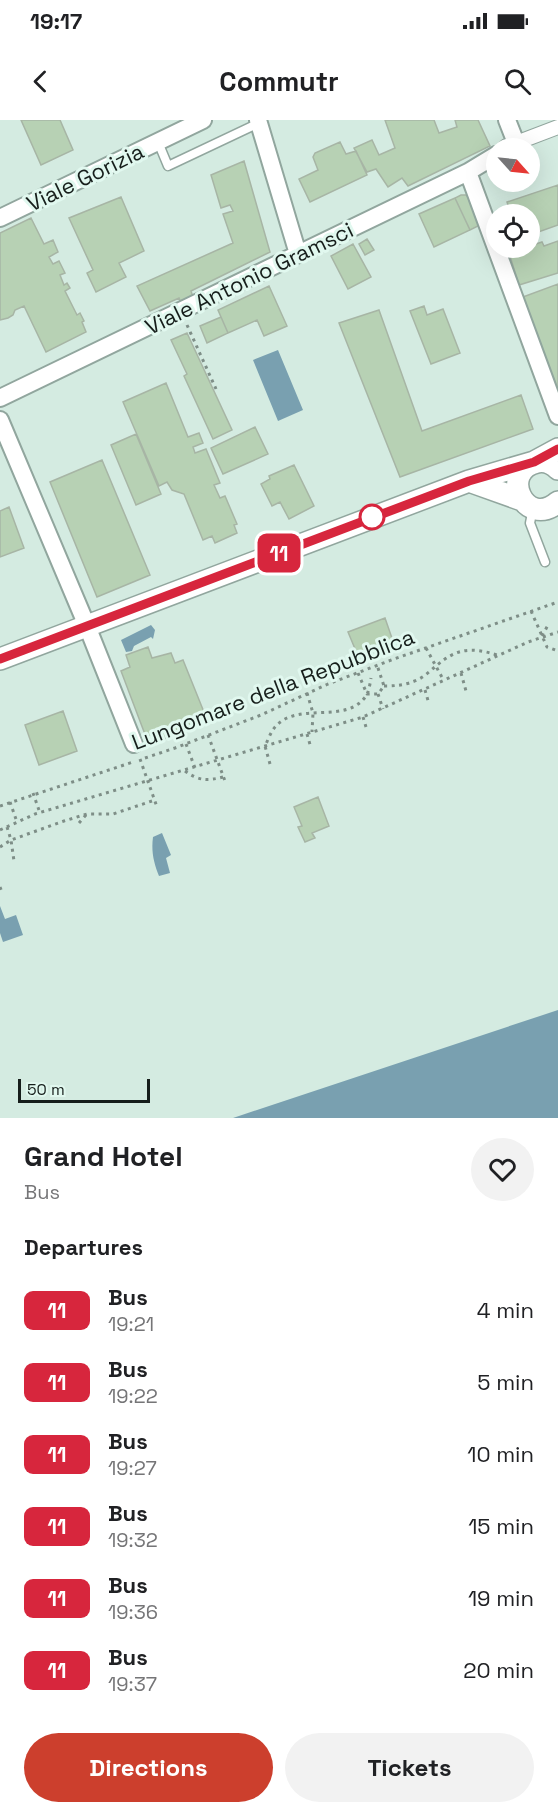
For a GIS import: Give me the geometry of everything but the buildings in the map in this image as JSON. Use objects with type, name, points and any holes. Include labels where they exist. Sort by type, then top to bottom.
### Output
[{"type":"street","name":"Viale Gorizia","points":[[0,218],[202,120]]},
{"type":"street","points":[[507,120],[510,138]]},
{"type":"street","points":[[258,122],[298,254]]},
{"type":"street","points":[[531,138],[558,127]]},
{"type":"street","name":"Viale Antonio Gramsci","points":[[0,398],[468,172],[486,161]]},
{"type":"street","points":[[468,172],[558,416]]},
{"type":"street","points":[[0,420],[134,744]]},
{"type":"street","points":[[528,504],[518,493],[518,478],[527,466],[558,449]]},
{"type":"street","points":[[0,659],[361,526],[469,481],[534,462],[549,462],[558,469]]},
{"type":"street","points":[[469,481],[528,504],[548,508],[558,502]]},
{"type":"lane","points":[[158,142],[168,166],[258,122]]},
{"type":"lane","points":[[528,504],[530,523],[545,562]]},
{"type":"path","points":[[180,311],[216,389]]},
{"type":"path","name":"Lungomare della Repubblica","points":[[0,806],[186,744],[261,715],[307,693],[377,665],[558,602]]},
{"type":"path","points":[[531,611],[541,638],[547,647],[558,651]]},
{"type":"path","points":[[541,638],[548,624]]},
{"type":"path","name":"Lungomare della Repubblica","points":[[0,830],[40,813],[363,717],[499,655],[558,632]]},
{"type":"path","points":[[426,648],[444,681]]},
{"type":"path","points":[[384,686],[401,686],[418,680],[451,655],[465,650],[480,650],[499,655]]},
{"type":"path","points":[[377,665],[384,686]]},
{"type":"path","points":[[358,673],[367,694]]},
{"type":"path","points":[[461,673],[466,691]]},
{"type":"path","points":[[270,764],[265,746],[275,726],[286,718],[347,708],[361,701],[367,694],[371,678]]},
{"type":"path","points":[[378,694],[384,686]]},
{"type":"path","points":[[425,690],[429,704]]},
{"type":"path","points":[[307,693],[313,713],[312,732]]},
{"type":"path","points":[[367,694],[378,694]]},
{"type":"path","points":[[378,694],[383,709]]},
{"type":"path","points":[[363,717],[366,727]]},
{"type":"path","points":[[307,734],[311,748]]},
{"type":"path","points":[[185,771],[196,779],[206,781],[224,779],[208,735]]},
{"type":"path","points":[[186,744],[195,768]]},
{"type":"path","points":[[140,759],[157,807]]},
{"type":"path","points":[[33,794],[40,813]]},
{"type":"path","points":[[0,847],[11,840],[87,814],[113,814],[155,800]]},
{"type":"path","points":[[10,802],[17,822]]},
{"type":"path","points":[[80,823],[87,814]]},
{"type":"path","points":[[7,827],[14,861]]},
{"type":"path","points":[[0,887],[2,892]]},
{"type":"water","points":[[278,350],[303,410],[278,421],[253,360]]},
{"type":"water","points":[[151,625],[155,630],[153,639],[151,637],[134,646],[132,651],[126,652],[121,640]]},
{"type":"water","points":[[162,833],[171,855],[166,858],[170,873],[159,876],[153,857],[152,842],[153,837]]},
{"type":"water","points":[[0,906],[5,919],[16,915],[23,935],[3,942],[0,933]]},
{"type":"water","points":[[558,1010],[558,1118],[233,1118]]},
{"type":"bus line","name":"11","points":[[0,659],[469,481],[534,462],[558,449]]}]
